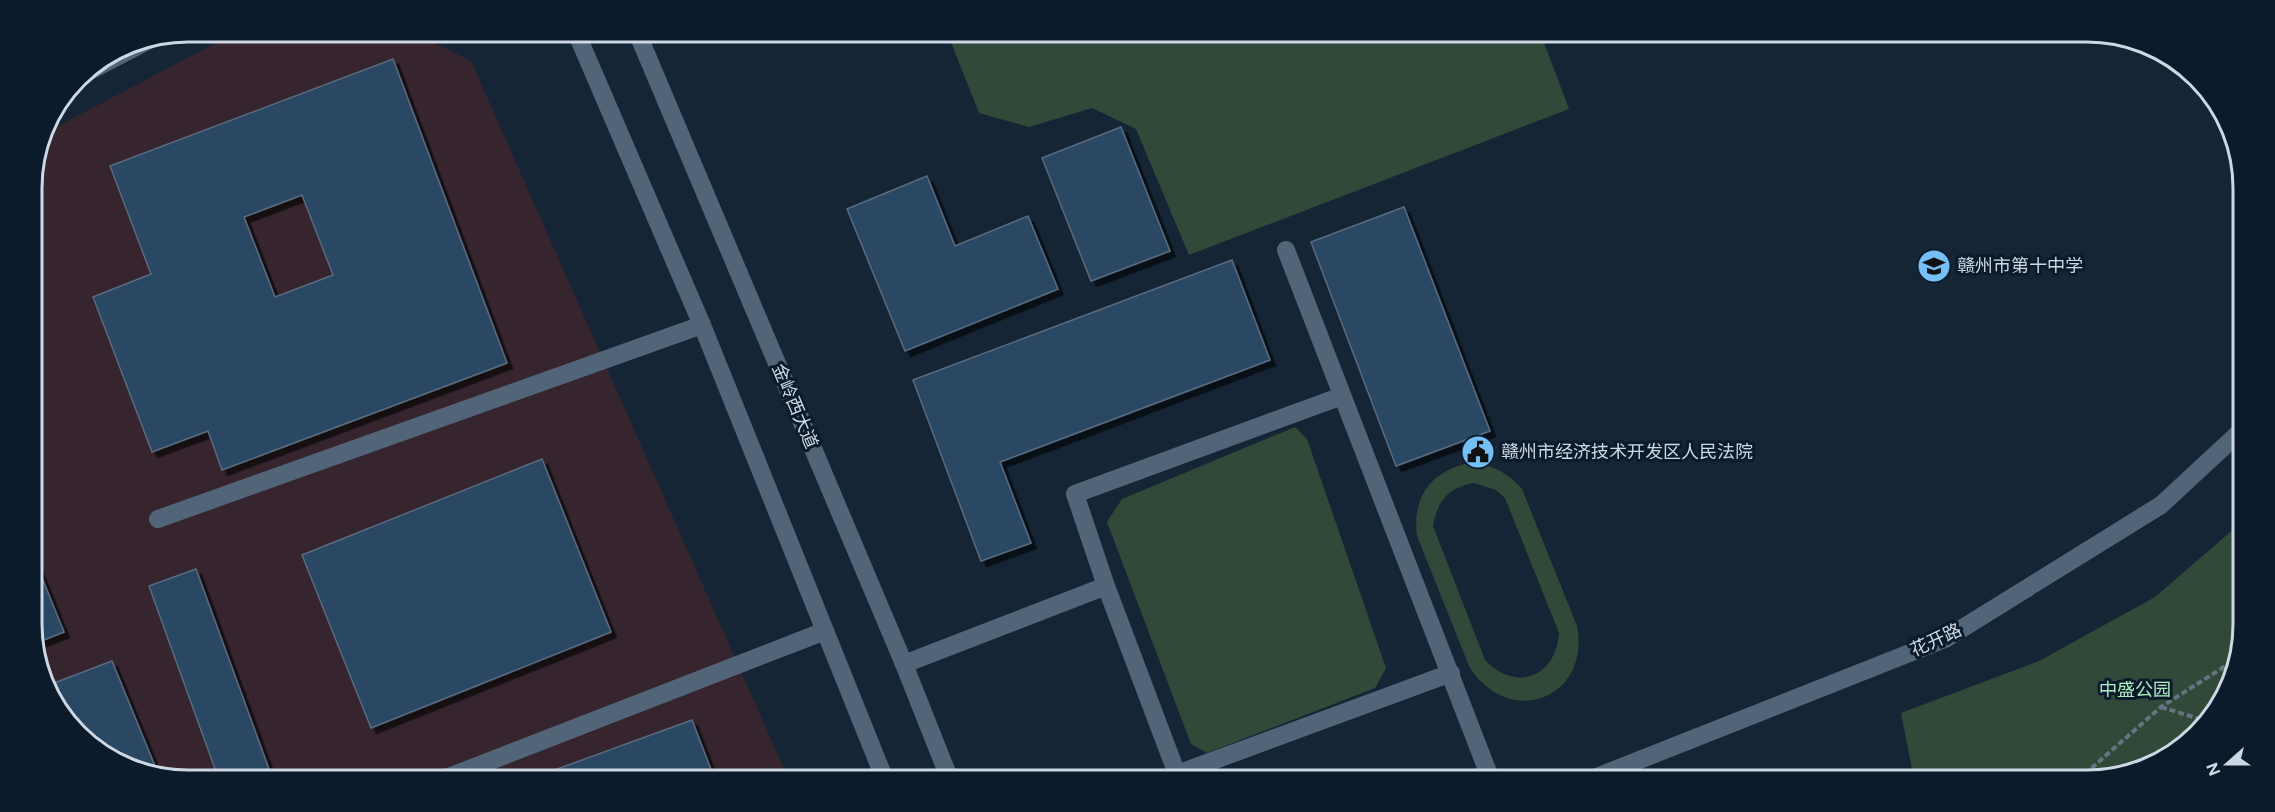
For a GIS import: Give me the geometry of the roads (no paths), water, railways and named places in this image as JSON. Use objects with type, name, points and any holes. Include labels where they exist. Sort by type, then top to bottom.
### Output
[{"type":"street","points":[[580,42],[702,326],[881,770]]},
{"type":"street","name":"金岭西大道","points":[[641,42],[947,770]]},
{"type":"street","points":[[1286,250],[1487,770]]},
{"type":"street","points":[[158,519],[702,326]]},
{"type":"street","points":[[1175,770],[1106,586],[1075,494],[1342,396]]},
{"type":"street","name":"花开路","points":[[1614,770],[1945,639],[2161,505],[2233,438]]},
{"type":"street","points":[[904,664],[1106,586]]},
{"type":"street","points":[[467,770],[825,631]]},
{"type":"street","points":[[1188,770],[1451,673]]},
{"type":"place","name":"赣州市第十中学","points":[[1934,266]]},
{"type":"place","name":"赣州市经济技术开发区人民法院","points":[[1478,452]]},
{"type":"park label","name":"中盛公园","points":[[2135,690]]}]
